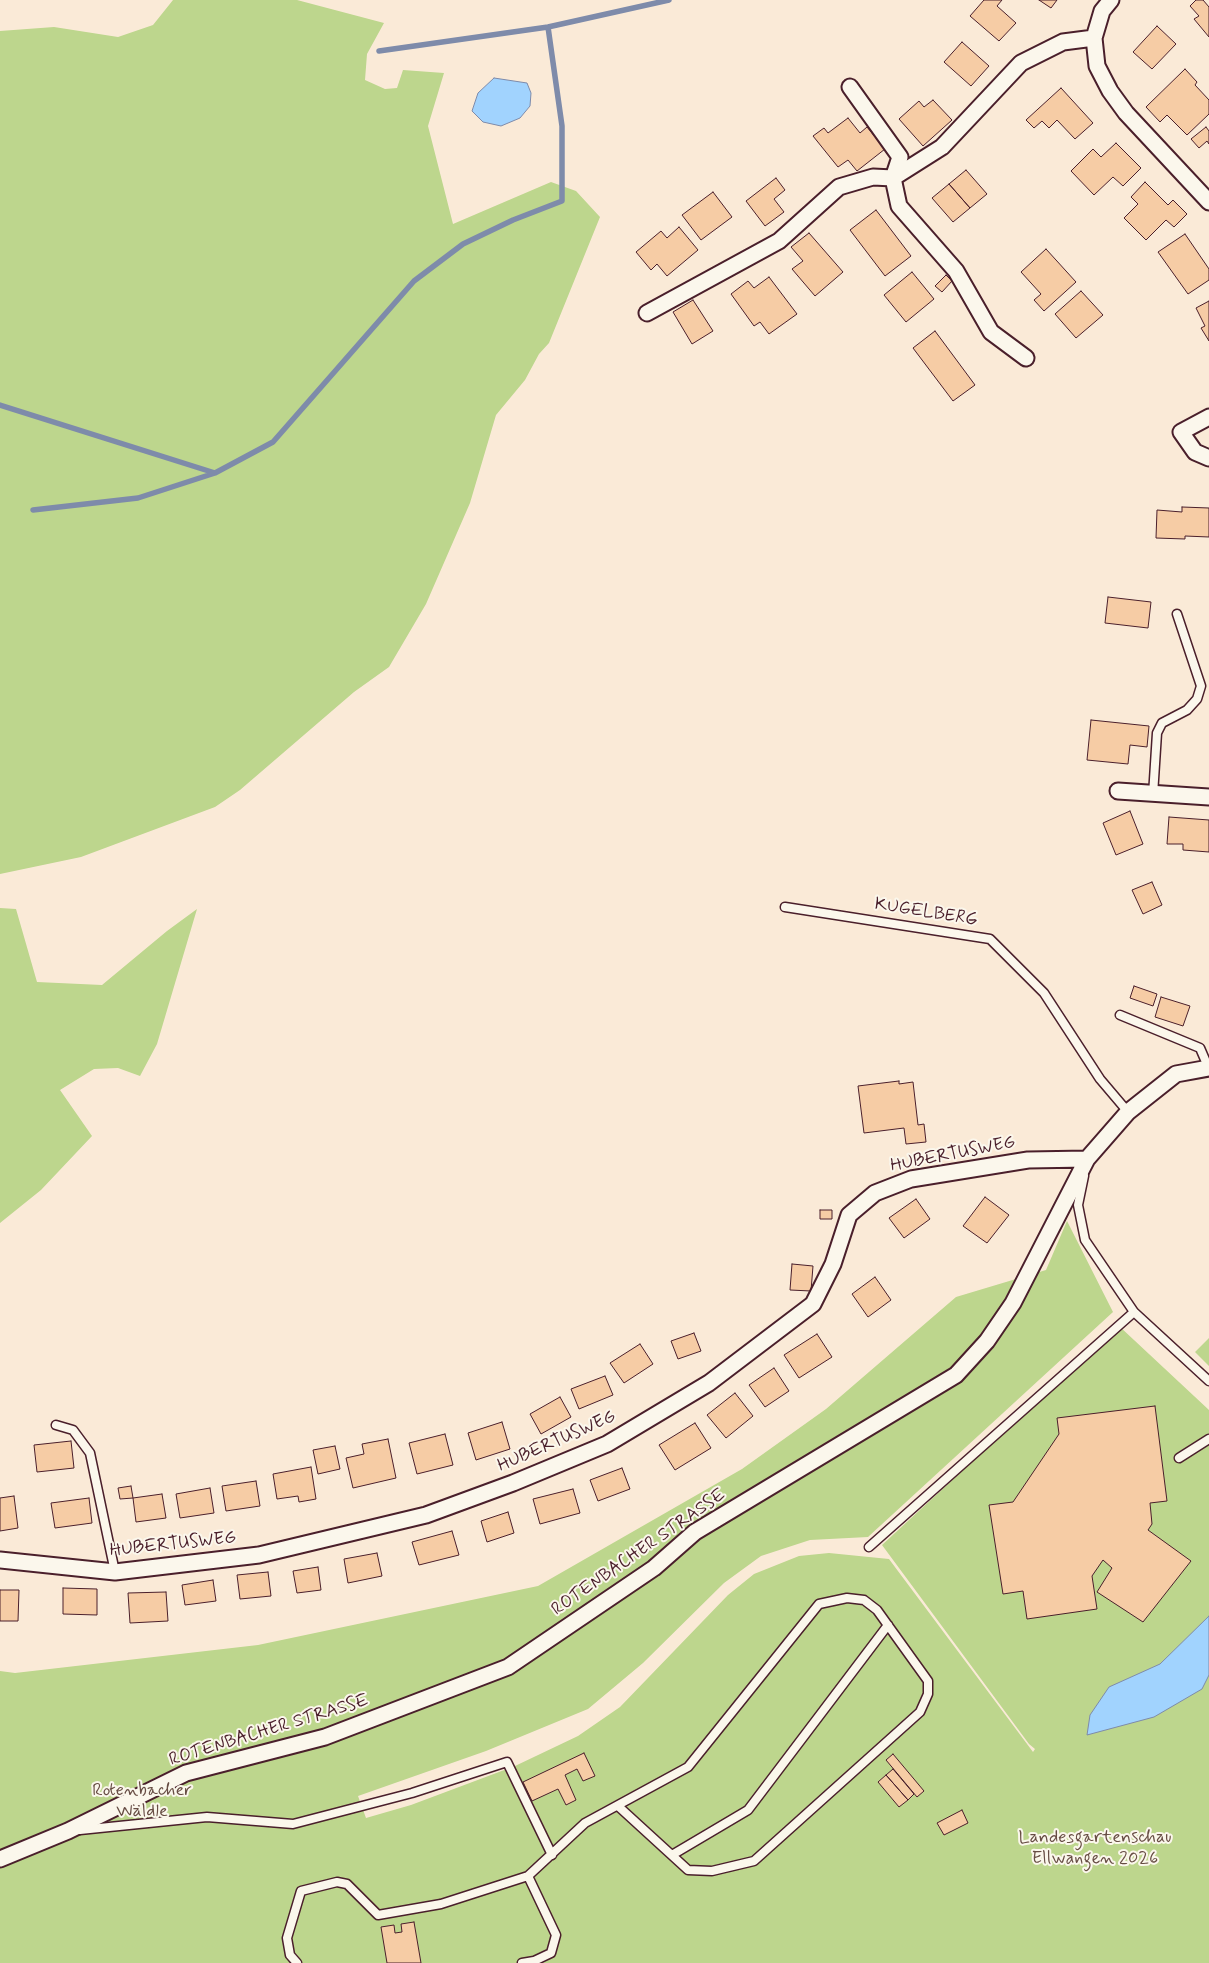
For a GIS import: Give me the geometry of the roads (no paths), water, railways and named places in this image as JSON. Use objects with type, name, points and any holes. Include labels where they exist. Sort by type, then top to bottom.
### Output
[{"type":"street","points":[[1111,0],[1102,11],[1094,38],[1097,66],[1110,91],[1126,112],[1209,202]]},
{"type":"street","points":[[647,313],[779,241],[839,188],[873,177],[893,178],[942,146],[1021,63],[1063,42],[1094,38]]},
{"type":"street","points":[[850,87],[900,157],[893,178],[899,206],[956,271],[991,332],[1026,358]]},
{"type":"street","points":[[1209,417],[1181,432],[1195,452],[1209,458]]},
{"type":"street","points":[[1118,791],[1153,795],[1209,797]]},
{"type":"street","name":"ROTENBACHER STRASSE","points":[[0,1859],[30,1845],[68,1831],[186,1773],[325,1737],[508,1667],[654,1568],[695,1532],[956,1375],[987,1341],[1013,1303],[1087,1159],[1128,1112],[1176,1074],[1209,1068]]},
{"type":"street","name":"HUBERTUSWEG","points":[[0,1560],[115,1572],[259,1555],[426,1514],[607,1444],[710,1383],[813,1304],[833,1264],[849,1215],[875,1192],[921,1177],[1028,1160],[1087,1159]]},
{"type":"lane","points":[[1153,795],[1157,733],[1162,723],[1187,710],[1197,699],[1200,686],[1177,614]]},
{"type":"lane","name":"KUGELBERG","points":[[785,907],[990,939],[1044,993],[1100,1079],[1128,1112]]},
{"type":"lane","points":[[1120,1016],[1200,1048],[1209,1068]]},
{"type":"lane","points":[[1087,1159],[1078,1205],[1085,1240],[1134,1312],[1209,1381]]},
{"type":"lane","points":[[869,1547],[1134,1312]]},
{"type":"lane","points":[[56,1425],[73,1430],[90,1453],[115,1572]]},
{"type":"lane","points":[[1179,1458],[1209,1439]]},
{"type":"lane","points":[[296,1963],[290,1955],[287,1938],[301,1891],[337,1882],[348,1884],[378,1915],[441,1904],[528,1876],[586,1823],[688,1767],[820,1604],[847,1598],[864,1600],[877,1610],[928,1681],[928,1694],[920,1712],[754,1861],[712,1871],[688,1870],[618,1806]]},
{"type":"lane","points":[[672,1855],[748,1810],[888,1625]]},
{"type":"lane","points":[[68,1831],[207,1817],[293,1824],[412,1793],[507,1762],[552,1855]]},
{"type":"lane","points":[[522,1963],[534,1961],[550,1953],[556,1935],[528,1876]]},
{"type":"water","points":[[494,78],[527,83],[531,93],[530,106],[520,118],[501,126],[483,122],[472,111],[478,93]]},
{"type":"water","points":[[1209,1616],[1209,1675],[1202,1689],[1154,1717],[1087,1735],[1090,1715],[1109,1687],[1160,1664]]},
{"type":"waterway","points":[[379,51],[548,27],[669,0]]},
{"type":"waterway","points":[[33,510],[138,498],[215,473],[273,442],[414,281],[463,244],[513,220],[562,201],[562,126],[548,27]]},
{"type":"waterway","points":[[0,405],[215,473]]},
{"type":"park label","name":"Rotenbacher Wäldle","points":[[142,1801]]},
{"type":"park label","name":"Landesgartenschau Ellwangen 2026","points":[[1095,1848]]}]
